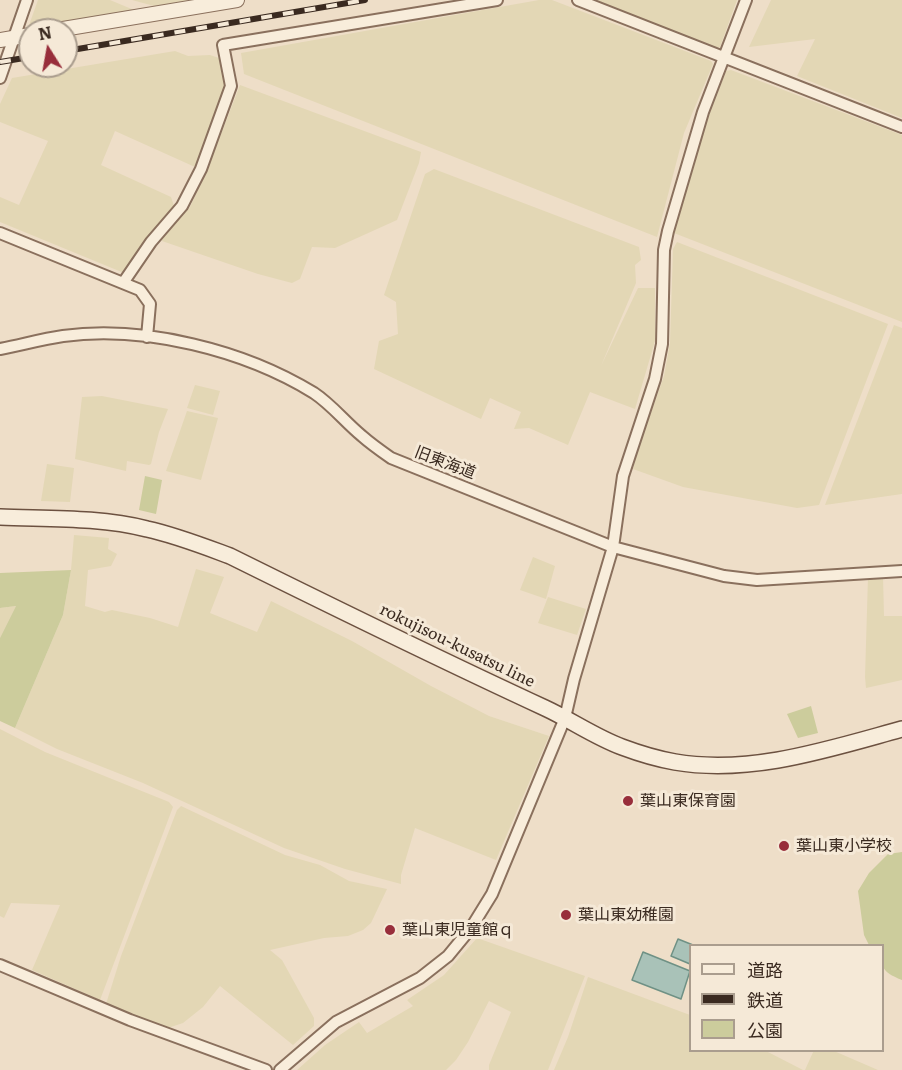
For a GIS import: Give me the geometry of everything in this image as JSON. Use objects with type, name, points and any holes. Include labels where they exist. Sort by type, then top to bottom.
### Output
[{"type":"main road","name":"rokujisou-kusatsu line","points":[[0,517],[108,522],[146,528],[230,556],[622,747],[675,762],[715,765],[769,762],[902,729]]},
{"type":"street","points":[[0,78],[8,60],[7,38],[27,0]]},
{"type":"street","points":[[78,26],[237,0]]},
{"type":"street","points":[[123,282],[151,242],[182,206],[201,169],[231,86],[224,45],[497,0]]},
{"type":"street","points":[[578,0],[902,127]]},
{"type":"street","points":[[280,1070],[336,1022],[420,978],[448,956],[469,931],[492,894],[565,718],[613,547],[623,476],[655,378],[662,344],[664,250],[668,231],[699,123],[746,0]]},
{"type":"street","points":[[0,233],[141,290],[150,304],[147,337]]},
{"type":"street","name":"旧東海道","points":[[0,349],[63,336],[109,334],[192,344],[285,377],[316,394],[361,435],[391,458],[613,547],[724,576],[757,580],[902,571]]},
{"type":"street","points":[[0,965],[129,1020],[266,1070]]},
{"type":"shaded area","points":[[38,0],[110,0],[134,10],[78,20],[32,18]]},
{"type":"shaded area","points":[[132,0],[193,0],[154,6]]},
{"type":"shaded area","points":[[539,0],[552,0],[711,61],[713,64],[684,133],[657,237],[244,74],[241,53]]},
{"type":"shaded area","points":[[591,0],[737,0],[720,47],[716,48]]},
{"type":"shaded area","points":[[771,0],[902,0],[902,118],[797,76],[815,39],[749,47]]},
{"type":"shaded area","points":[[175,51],[188,56],[210,55],[219,58],[225,87],[195,167],[115,131],[101,165],[171,197],[175,209],[150,234],[124,273],[0,222],[0,197],[19,205],[48,141],[0,122],[0,104],[12,78],[78,78],[78,67]]},
{"type":"shaded area","points":[[731,70],[902,135],[902,322],[674,233],[700,138],[726,71]]},
{"type":"shaded area","points":[[240,85],[421,152],[397,220],[335,248],[312,247],[300,279],[292,283],[258,274],[162,241],[190,207],[206,173]]},
{"type":"shaded area","points":[[434,169],[639,247],[641,260],[635,265],[636,283],[601,366],[638,288],[655,288],[655,341],[635,409],[590,392],[568,445],[529,428],[514,429],[521,412],[490,398],[481,419],[374,369],[379,341],[398,334],[396,302],[384,295],[425,174]]},
{"type":"shaded area","points":[[677,242],[888,324],[819,505],[797,508],[683,487],[633,469],[664,376],[670,343],[673,249]]},
{"type":"shaded area","points":[[894,325],[902,328],[902,494],[825,505]]},
{"type":"shaded area","points":[[195,385],[220,391],[213,415],[187,408]]},
{"type":"shaded area","points":[[102,396],[168,409],[159,432],[151,464],[127,461],[126,471],[75,459],[82,397]]},
{"type":"shaded area","points":[[187,411],[218,418],[201,480],[166,471]]},
{"type":"shaded area","points":[[47,464],[74,468],[70,502],[41,501]]},
{"type":"shaded area","points":[[74,535],[109,538],[108,549],[117,554],[111,566],[88,570],[85,606],[105,612],[112,610],[150,618],[178,627],[196,569],[224,577],[210,613],[257,632],[271,601],[352,641],[489,716],[549,736],[496,860],[415,828],[401,875],[401,884],[345,869],[284,848],[143,783],[57,749],[15,728],[63,615]]},
{"type":"shaded area","points":[[533,557],[555,566],[546,599],[520,590]]},
{"type":"shaded area","points":[[883,576],[884,616],[902,616],[902,680],[866,688],[868,577]]},
{"type":"shaded area","points":[[548,597],[586,609],[577,635],[538,623]]},
{"type":"shaded area","points":[[16,606],[0,638],[0,608]]},
{"type":"shaded area","points":[[0,729],[45,752],[169,802],[173,807],[100,1000],[32,970],[60,905],[11,903],[4,918],[0,916]]},
{"type":"shaded area","points":[[181,806],[285,855],[320,865],[349,881],[387,889],[371,923],[363,930],[348,936],[324,938],[270,950],[282,960],[314,1018],[314,1026],[293,1045],[220,986],[203,1007],[183,1023],[168,1028],[106,1004],[121,956],[177,810]]},
{"type":"shaded area","points":[[477,938],[585,976],[548,1070],[489,1070],[511,1012],[489,1001],[468,1042],[446,1070],[297,1070],[325,1045],[359,1022],[367,1033],[413,1006],[407,1000],[444,975]]},
{"type":"shaded area","points":[[678,939],[690,944],[689,964],[671,956]]},
{"type":"shaded area","points":[[643,952],[689,971],[681,999],[632,980]]},
{"type":"shaded area","points":[[588,977],[689,1015],[689,1052],[768,1052],[803,1070],[554,1070],[568,1037]]},
{"type":"shaded area","points":[[813,1052],[836,1052],[878,1070],[805,1070]]},
{"type":"green space","points":[[145,476],[162,480],[156,514],[139,510]]},
{"type":"green space","points":[[71,570],[63,615],[15,728],[0,721],[0,638],[16,606],[0,608],[0,573]]},
{"type":"green space","points":[[811,706],[818,733],[798,738],[787,714]]},
{"type":"green space","points":[[902,852],[902,980],[884,968],[884,944],[868,944],[864,935],[858,891],[869,873],[888,854]]},
{"type":"railway","points":[[78,49],[365,0]]},
{"type":"railway","points":[[0,62],[18,59]]},
{"type":"place","name":"葉山東保育園","points":[[628,801]]},
{"type":"place","name":"葉山東小学校","points":[[784,846]]},
{"type":"place","name":"葉山東幼稚園","points":[[566,915]]},
{"type":"place","name":"葉山東児童館ｑ","points":[[390,930]]}]
